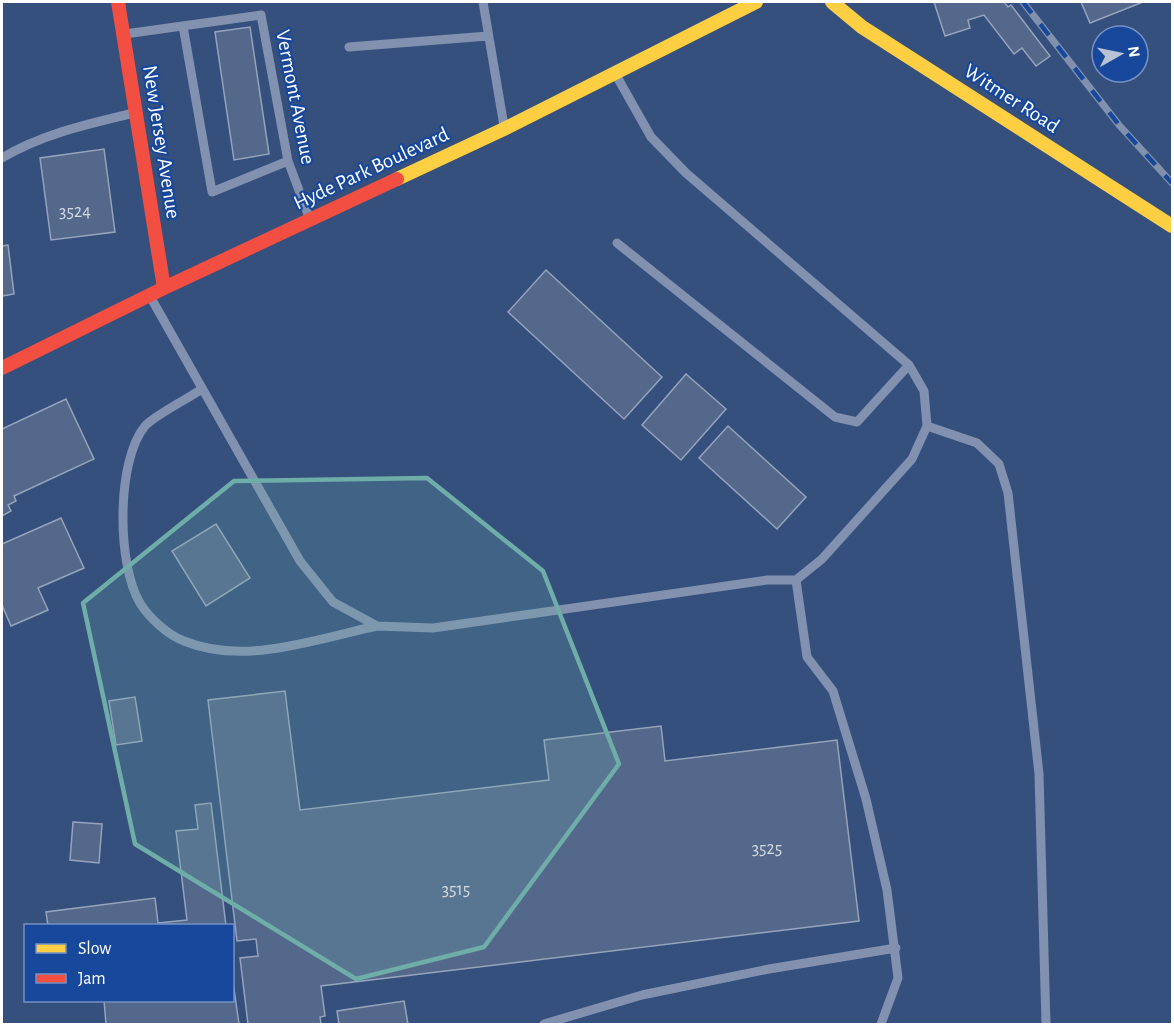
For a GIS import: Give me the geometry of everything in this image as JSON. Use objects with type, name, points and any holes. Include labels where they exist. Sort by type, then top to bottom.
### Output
[{"type":"main road","name":"New Jersey Avenue","points":[[118,2],[164,288]]},
{"type":"main road","name":"Hyde Park Boulevard","points":[[2,368],[164,288],[504,129],[756,2]]},
{"type":"main road","name":"Witmer Road","points":[[832,2],[862,27],[1173,226]]},
{"type":"lane","points":[[483,2],[504,129]]},
{"type":"lane","name":"Vermont Avenue","points":[[183,26],[261,15],[288,161],[310,220]]},
{"type":"lane","points":[[124,34],[183,26],[212,192],[288,161]]},
{"type":"lane","points":[[349,47],[489,36]]},
{"type":"lane","points":[[202,389],[146,426],[133,451],[125,476],[122,510],[130,580],[140,603],[158,624],[183,641],[223,652],[264,650],[377,626],[433,628],[767,580],[796,580],[822,559],[912,459],[927,426],[924,391],[909,364],[686,173],[651,137],[615,72]]},
{"type":"lane","points":[[2,158],[24,145],[77,126],[136,112]]},
{"type":"lane","points":[[617,243],[835,417],[857,422],[909,364]]},
{"type":"lane","points":[[150,295],[300,561],[333,602],[377,626]]},
{"type":"lane","points":[[927,426],[977,442],[999,464],[1008,493],[1039,774],[1046,1024]]},
{"type":"lane","points":[[796,580],[807,657],[833,691],[866,798],[887,890],[898,978],[881,1024]]},
{"type":"lane","points":[[544,1024],[642,995],[769,969],[896,948]]},
{"type":"highlighted area","points":[[427,478],[543,571],[619,764],[484,947],[356,979],[135,844],[83,603],[234,481]]},
{"type":"building","points":[[934,2],[1004,2],[1008,7],[1011,5],[1050,56],[1036,66],[1022,48],[1014,54],[984,15],[968,20],[970,28],[945,36]]},
{"type":"building","points":[[1081,2],[1143,2],[1090,23]]},
{"type":"building","points":[[250,27],[269,154],[234,160],[215,32]]},
{"type":"building","points":[[104,149],[115,232],[51,240],[40,158]]},
{"type":"building","points":[[8,245],[14,294],[2,296],[2,246]]},
{"type":"building","points":[[546,270],[662,377],[624,419],[508,312]]},
{"type":"building","points":[[686,374],[726,409],[681,460],[642,425]]},
{"type":"building","points":[[66,399],[94,459],[14,496],[16,501],[8,505],[11,511],[2,516],[2,429]]},
{"type":"building","points":[[728,426],[806,497],[777,529],[699,458]]},
{"type":"building","points":[[61,518],[84,568],[38,588],[48,610],[11,626],[2,605],[2,544]]},
{"type":"building","points":[[216,524],[250,578],[206,606],[172,551]]},
{"type":"building","points":[[285,691],[300,810],[549,780],[544,740],[661,726],[665,761],[837,740],[859,921],[321,986],[325,1016],[320,1017],[321,1024],[248,1024],[240,958],[258,956],[256,939],[237,941],[208,700]]},
{"type":"building","points":[[135,697],[142,741],[116,745],[109,701]]},
{"type":"building","points":[[211,803],[226,924],[48,924],[46,912],[155,898],[158,923],[187,920],[176,831],[198,829],[195,805]]},
{"type":"building","points":[[73,822],[102,824],[99,863],[70,860]]},
{"type":"building","points":[[234,989],[239,1024],[106,1024],[104,1002],[234,1002]]},
{"type":"building","points":[[404,1001],[408,1024],[339,1024],[337,1011]]},
{"type":"railway","points":[[1023,2],[1119,125],[1172,183]]},
{"type":"traffic: slow","points":[[397,179],[504,129],[756,2]]},
{"type":"traffic: slow","points":[[832,2],[862,27],[1172,226]]},
{"type":"traffic: jam","points":[[118,2],[164,288]]},
{"type":"traffic: jam","points":[[2,368],[164,288],[397,179]]}]
